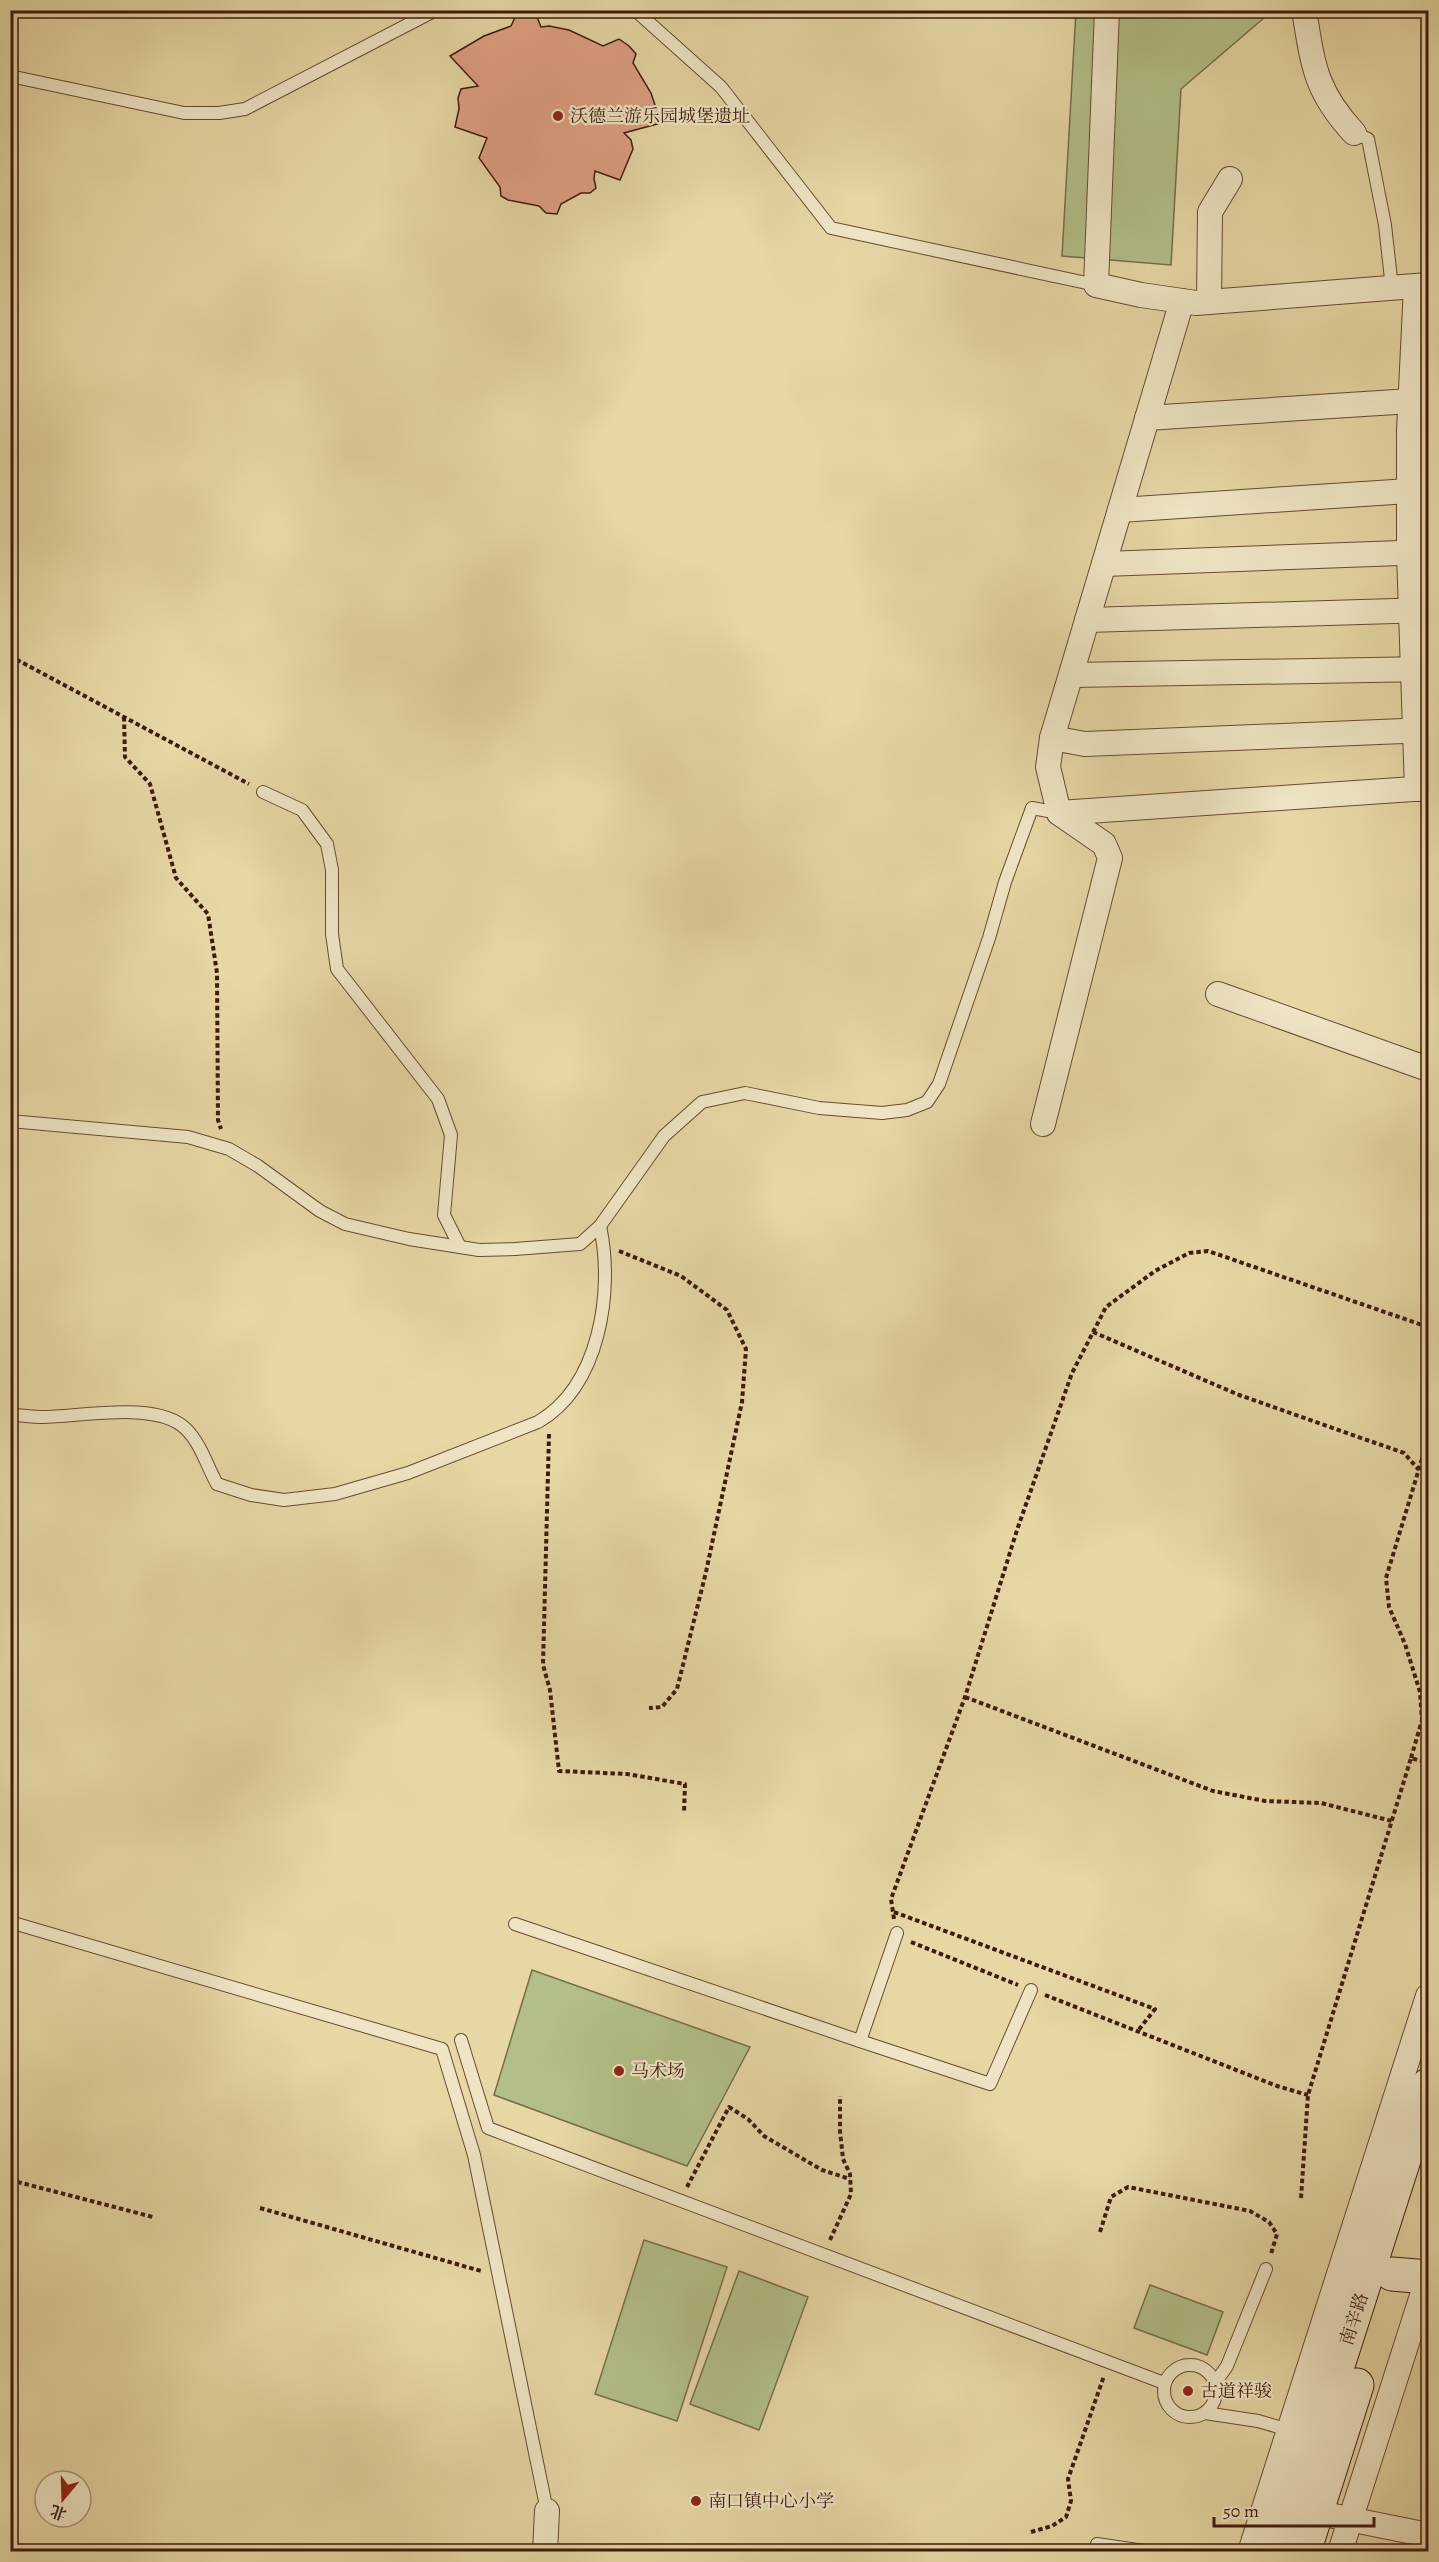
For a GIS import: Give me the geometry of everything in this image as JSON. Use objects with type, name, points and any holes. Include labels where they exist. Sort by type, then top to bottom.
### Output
[{"type":"main road","name":"南辛路","points":[[1278,2552],[1302,2435],[1428,2085]]},
{"type":"main road","name":"南辛路","points":[[1304,2552],[1428,2158]]},
{"type":"main road","points":[[1392,2274],[1428,2277]]},
{"type":"street","points":[[1059,813],[1423,789],[1419,552],[1411,401],[1412,286],[1209,302],[1182,301],[1096,285],[1107,10]]},
{"type":"street","points":[[1304,10],[1312,64],[1327,100],[1354,133]]},
{"type":"street","points":[[1209,302],[1210,212],[1230,179]]},
{"type":"street","points":[[1043,1124],[1110,858],[1104,844],[1059,813],[1048,767],[1052,738],[1182,301]]},
{"type":"street","points":[[1147,418],[1411,401]]},
{"type":"street","points":[[1120,510],[1416,482]]},
{"type":"street","points":[[1104,564],[1419,552]]},
{"type":"street","points":[[1087,620],[1420,610]]},
{"type":"street","points":[[1071,675],[1421,669]]},
{"type":"street","points":[[1052,738],[1085,744],[1422,730]]},
{"type":"street","points":[[1218,994],[1428,1069]]},
{"type":"street","points":[[1250,2552],[1302,2435],[1428,1996]]},
{"type":"street","points":[[1340,2552],[1428,2277]]},
{"type":"street","points":[[545,2552],[547,2511]]},
{"type":"street","points":[[1316,2512],[1428,2535]]},
{"type":"lane","points":[[10,76],[184,113],[219,113],[245,109],[436,10]]},
{"type":"lane","points":[[635,10],[721,87],[831,228],[1096,285]]},
{"type":"lane","points":[[1354,133],[1368,139],[1385,225],[1412,286]]},
{"type":"lane","points":[[263,792],[302,810],[327,844],[332,870],[332,934],[337,969],[388,1031],[438,1099],[451,1135],[444,1215],[460,1247]]},
{"type":"lane","points":[[10,1121],[188,1137],[229,1149],[258,1166],[320,1211],[345,1224],[409,1239],[479,1250],[580,1244],[600,1226],[664,1136],[702,1102],[746,1093],[819,1108],[882,1113],[907,1110],[927,1102],[939,1084],[989,938],[1005,882],[1032,808],[1059,813]]},
{"type":"lane","points":[[10,1415],[42,1417],[123,1413],[164,1416],[185,1427],[206,1458],[217,1484],[251,1495],[284,1500],[335,1494],[408,1473],[538,1422],[555,1413],[581,1378],[600,1323],[606,1270],[600,1226]]},
{"type":"lane","points":[[10,1922],[442,2049],[474,2155],[547,2511]]},
{"type":"lane","points":[[515,1924],[990,2084],[1031,1990]]},
{"type":"lane","points":[[860,2041],[897,1933]]},
{"type":"lane","points":[[461,2040],[488,2128],[1164,2383]]},
{"type":"lane","points":[[1215,2383],[1227,2366],[1266,2269]]},
{"type":"lane","points":[[1205,2412],[1215,2399],[1215,2383],[1206,2369],[1190,2364],[1174,2369],[1164,2383],[1165,2399],[1174,2412],[1190,2417],[1205,2412],[1258,2421],[1302,2435]]},
{"type":"lane","points":[[1096,2552],[1097,2544],[1151,2552]]},
{"type":"path","points":[[10,656],[263,792]]},
{"type":"path","points":[[124,717],[125,757],[150,784],[176,878],[208,914],[217,973],[218,1120],[229,1149]]},
{"type":"path","points":[[604,1245],[681,1276],[727,1310],[746,1349],[742,1402],[706,1572],[677,1689],[662,1707],[649,1708]]},
{"type":"path","points":[[1308,2095],[1277,2086],[915,1945],[897,1933],[891,1899],[965,1696],[1017,1530],[1072,1373],[1106,1308],[1155,1270],[1190,1253],[1208,1251],[1428,1327]]},
{"type":"path","points":[[1093,1332],[1239,1395],[1404,1453],[1419,1470]]},
{"type":"path","points":[[555,1413],[549,1416],[543,1665],[550,1690],[559,1771],[627,1774],[685,1784],[684,1813]]},
{"type":"path","points":[[1300,2198],[1308,2095],[1422,1720],[1420,1692],[1405,1644],[1389,1607],[1386,1578],[1428,1439]]},
{"type":"path","points":[[965,1696],[1213,1791],[1265,1801],[1322,1803],[1392,1821]]},
{"type":"path","points":[[1411,1758],[1428,1763]]},
{"type":"path","points":[[893,1912],[1155,2009],[1137,2032]]},
{"type":"path","points":[[824,2254],[851,2194],[850,2179],[842,2150],[840,2096]]},
{"type":"path","points":[[680,2200],[729,2107],[748,2119],[764,2136],[814,2166],[850,2179]]},
{"type":"path","points":[[10,2180],[153,2217]]},
{"type":"path","points":[[1100,2232],[1111,2197],[1128,2187],[1250,2211],[1269,2222],[1277,2234],[1266,2269]]},
{"type":"path","points":[[260,2208],[499,2276]]},
{"type":"path","points":[[1031,2532],[1052,2526],[1066,2517],[1071,2501],[1068,2479],[1109,2361]]},
{"type":"green space","points":[[1076,11],[1272,11],[1181,89],[1171,265],[1062,256]]},
{"type":"green space","name":"马术场","points":[[532,1970],[750,2047],[687,2166],[494,2095]]},
{"type":"green space","points":[[644,2240],[727,2267],[677,2421],[595,2394]]},
{"type":"green space","points":[[739,2271],[808,2297],[759,2430],[690,2404]]},
{"type":"green space","points":[[1150,2285],[1223,2312],[1207,2355],[1134,2328]]},
{"type":"building","name":"沃德兰游乐园城堡遗址","points":[[531,11],[537,17],[541,27],[549,26],[569,30],[603,46],[619,39],[629,46],[636,54],[633,63],[651,93],[661,123],[624,133],[631,140],[633,149],[620,180],[595,171],[596,188],[590,193],[581,193],[561,204],[557,214],[546,213],[539,206],[508,200],[501,196],[500,187],[479,158],[487,138],[455,127],[461,89],[478,86],[450,56],[484,36],[511,26],[517,13]]},
{"type":"place","name":"沃德兰游乐园城堡遗址","points":[[558,116]]},
{"type":"place","name":"马术场","points":[[619,2071]]},
{"type":"place","name":"古道祥骏","points":[[1188,2391]]},
{"type":"place","name":"南口镇中心小学","points":[[696,2501]]}]
